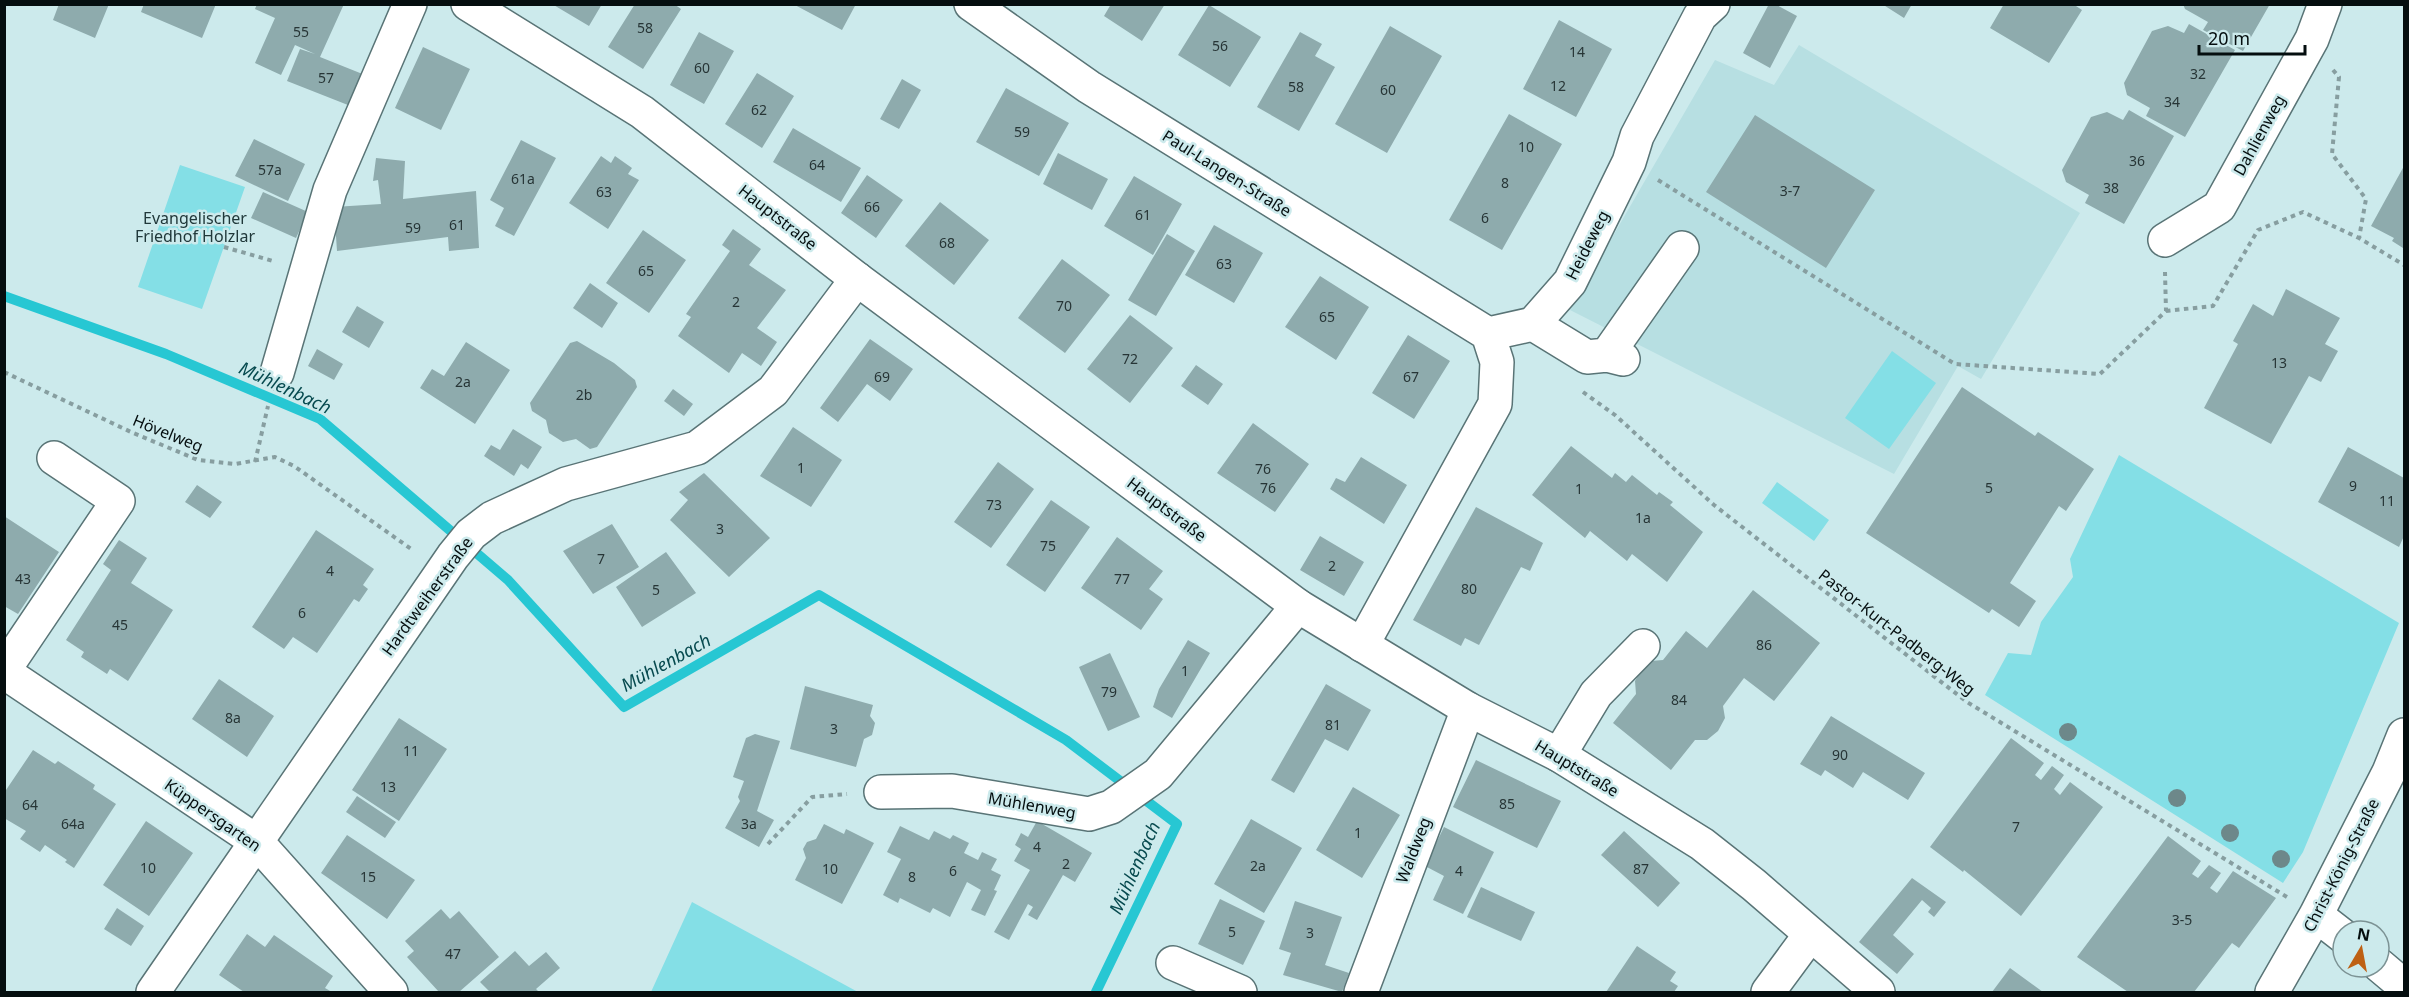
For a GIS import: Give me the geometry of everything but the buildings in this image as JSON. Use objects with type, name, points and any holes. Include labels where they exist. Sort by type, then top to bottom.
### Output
[{"type":"street","points":[[277,373],[330,190],[410,4]]},
{"type":"street","name":"Hauptstraße","points":[[468,4],[642,112],[857,279],[1298,606],[1468,709],[1559,755],[1702,844],[1754,885],[1878,993]]},
{"type":"street","name":"Paul-Langen-Straße","points":[[971,4],[1089,87],[1488,334]]},
{"type":"street","name":"Heideweg","points":[[1533,324],[1570,282],[1629,162],[1637,136],[1700,16],[1713,4]]},
{"type":"street","name":"Dahlienweg","points":[[2165,240],[2219,207],[2312,39],[2325,4]]},
{"type":"street","points":[[1362,645],[1495,404],[1497,362],[1488,334],[1533,324],[1587,357],[1615,357],[1682,248]]},
{"type":"street","name":"Hardtweiherstraße","points":[[153,993],[447,564],[471,534],[492,518],[566,484],[697,448],[772,391],[857,279]]},
{"type":"street","points":[[4,671],[118,501],[54,458]]},
{"type":"street","name":"Mühlenweg","points":[[881,792],[952,791],[1089,814],[1111,807],[1158,774],[1298,606]]},
{"type":"street","points":[[1559,755],[1596,694],[1643,646]]},
{"type":"street","name":"Küppersgarten","points":[[4,671],[256,841],[391,993]]},
{"type":"street","name":"Waldweg","points":[[1361,993],[1468,709]]},
{"type":"street","name":"Christ-König-Straße","points":[[2272,993],[2316,915],[2389,772],[2404,735]]},
{"type":"street","points":[[2316,915],[2331,927]]},
{"type":"street","points":[[1768,993],[1810,935]]},
{"type":"street","points":[[1173,963],[1240,993]]},
{"type":"street","points":[[2391,975],[2404,986]]},
{"type":"path","points":[[2332,68],[2339,77],[2332,154],[2366,199],[2359,238]]},
{"type":"path","points":[[1629,162],[1955,364],[2100,374],[2166,311],[2213,306],[2258,230],[2303,212],[2359,238],[2404,265]]},
{"type":"path","points":[[2165,240],[2166,311]]},
{"type":"path","points":[[224,247],[308,271]]},
{"type":"path","name":"Hövelweg","points":[[4,372],[198,460],[235,464],[275,457],[294,466],[447,564]]},
{"type":"path","name":"Pastor-Kurt-Padberg-Weg","points":[[1579,389],[1615,415],[1714,505],[1967,702],[2316,915]]},
{"type":"path","points":[[255,462],[264,423]]},
{"type":"path","points":[[768,844],[812,797],[881,792]]},
{"type":"shaded area","points":[[1799,45],[2080,213],[1981,379],[1958,366],[1894,474],[1570,310],[1715,60],[1774,85]]},
{"type":"green space","name":"Evangelischer Friedhof Holzlar","points":[[180,165],[245,187],[202,309],[138,287]]},
{"type":"green space","points":[[1892,351],[1936,383],[1889,449],[1845,418]]},
{"type":"green space","points":[[2119,455],[2399,623],[2303,852],[2283,883],[1985,695],[2008,653],[2031,655],[2041,622],[2073,577],[2070,559]]},
{"type":"green space","points":[[1777,482],[1829,520],[1814,541],[1762,503]]},
{"type":"green space","points":[[692,902],[858,992],[651,992]]},
{"type":"waterway","name":"Mühlenbach","points":[[4,296],[166,354],[320,419],[508,580],[624,707],[819,595],[1066,740],[1177,824],[1096,992]]}]
